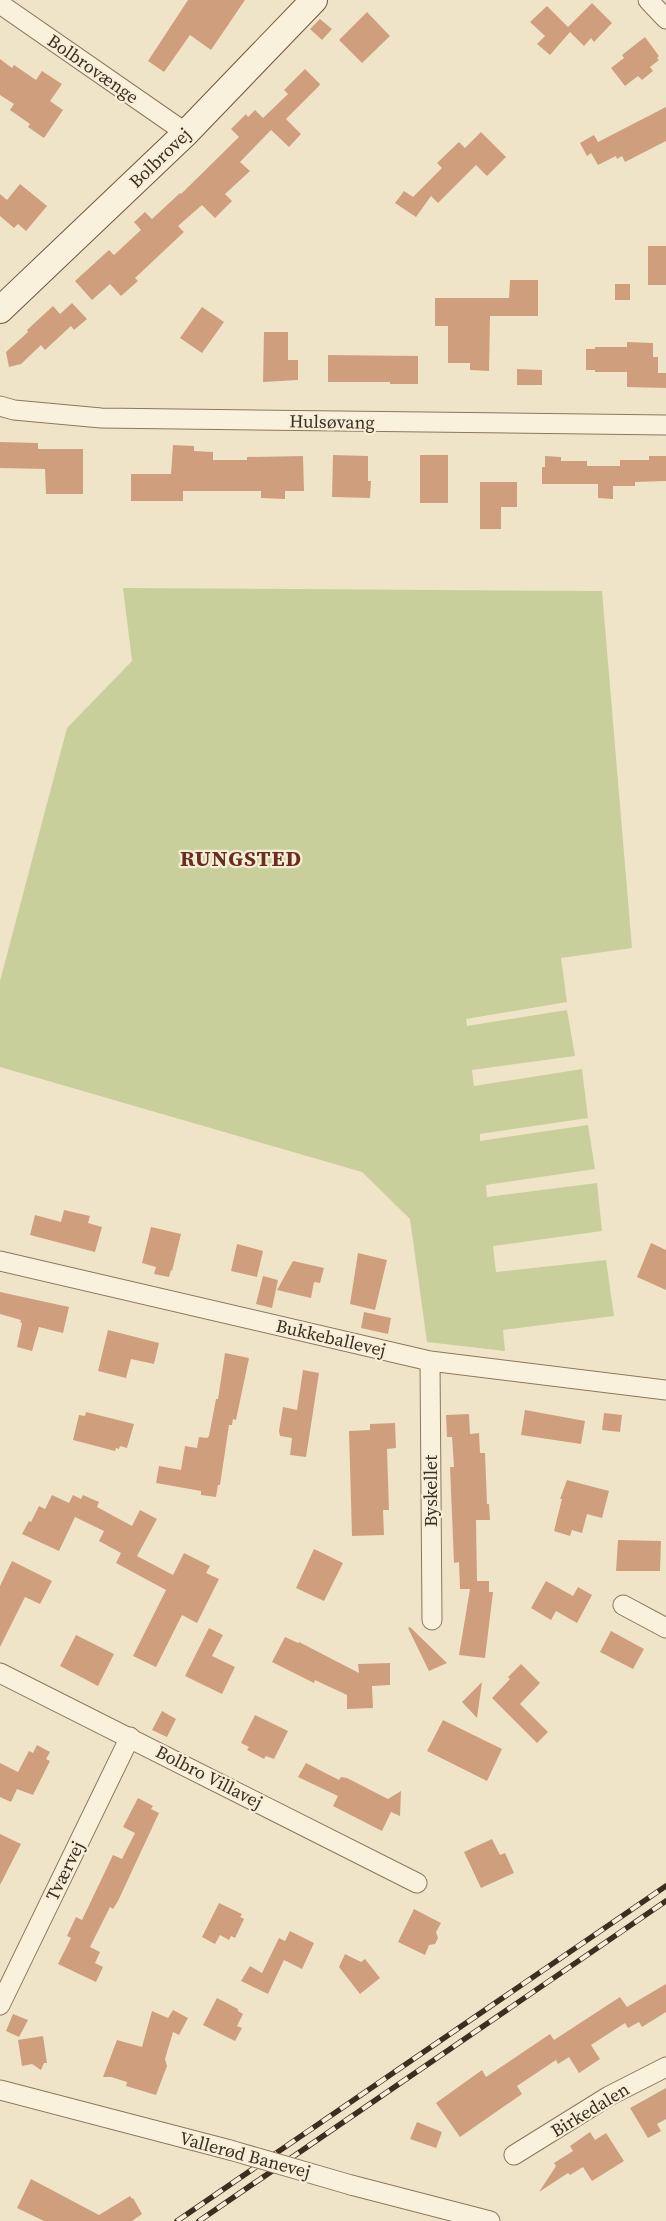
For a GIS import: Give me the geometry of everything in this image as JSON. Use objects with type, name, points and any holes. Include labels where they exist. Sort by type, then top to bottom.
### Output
[{"type":"street","name":"Bolbrovej","points":[[0,310],[186,133],[314,0]]},
{"type":"street","points":[[648,0],[666,19]]},
{"type":"street","name":"Bolbrovænge","points":[[0,4],[186,133]]},
{"type":"street","name":"Hulsøvang","points":[[0,406],[14,410],[101,418],[666,425]]},
{"type":"street","name":"Bukkeballevej","points":[[0,1261],[430,1361],[666,1390]]},
{"type":"street","name":"Byskellet","points":[[430,1361],[432,1620]]},
{"type":"street","points":[[623,1605],[666,1628]]},
{"type":"street","name":"Bolbro Villavej","points":[[0,1673],[416,1883]]},
{"type":"street","name":"Tværvej","points":[[0,2005],[130,1737]]},
{"type":"street","name":"Birkedalen","points":[[514,2155],[609,2096],[666,2067]]},
{"type":"street","name":"Vallerød Banevej","points":[[0,2090],[490,2221]]},
{"type":"green space","points":[[123,588],[602,591],[632,948],[561,958],[567,1002],[466,1019],[467,1026],[567,1010],[575,1056],[472,1070],[474,1086],[582,1069],[588,1118],[480,1134],[480,1141],[588,1125],[595,1169],[486,1185],[487,1197],[597,1183],[602,1231],[493,1246],[496,1272],[606,1260],[614,1316],[503,1330],[505,1351],[427,1342],[410,1219],[362,1172],[0,1067],[0,981],[67,728],[132,661]]},
{"type":"building","points":[[188,0],[245,0],[211,50],[190,35],[164,72],[148,61]]},
{"type":"building","points":[[592,3],[612,23],[594,42],[591,38],[584,46],[570,32],[550,55],[537,44],[545,36],[530,22],[547,6],[568,27]]},
{"type":"building","points":[[367,12],[390,36],[362,63],[339,40]]},
{"type":"building","points":[[320,19],[332,29],[322,40],[310,29]]},
{"type":"building","points":[[645,37],[659,56],[657,58],[659,60],[650,67],[653,71],[642,80],[638,76],[625,86],[611,68],[624,58],[622,55]]},
{"type":"building","points":[[0,59],[12,68],[14,65],[36,80],[42,71],[62,84],[50,101],[63,110],[44,138],[28,127],[30,124],[10,110],[14,104],[0,95]]},
{"type":"building","points":[[305,69],[320,84],[286,119],[301,134],[289,147],[271,130],[240,162],[250,171],[225,194],[232,201],[215,218],[202,205],[178,226],[184,232],[135,278],[138,281],[121,296],[110,284],[92,300],[75,281],[109,250],[114,255],[141,230],[134,222],[145,212],[152,219],[181,194],[239,137],[231,129],[246,114],[248,117],[255,110],[263,118],[288,94],[284,90]]},
{"type":"building","points":[[666,107],[666,141],[625,162],[622,156],[617,159],[616,156],[598,165],[591,153],[587,156],[580,143],[594,135],[598,142]]},
{"type":"building","points":[[481,132],[506,157],[487,176],[476,165],[438,203],[431,196],[416,217],[395,203],[404,191],[413,197],[442,168],[437,163],[459,142],[465,148]]},
{"type":"building","points":[[20,184],[47,206],[26,231],[18,224],[14,228],[0,216],[0,194],[7,200]]},
{"type":"building","points":[[648,246],[666,246],[666,285],[648,285]]},
{"type":"building","points":[[510,280],[538,280],[538,316],[490,316],[489,371],[470,370],[470,363],[448,363],[448,326],[435,326],[435,298],[509,298]]},
{"type":"building","points":[[615,284],[630,284],[630,300],[615,300]]},
{"type":"building","points":[[72,303],[87,319],[74,330],[71,326],[45,350],[41,345],[21,364],[9,367],[6,352],[28,332],[27,330],[53,306],[60,314]]},
{"type":"building","points":[[202,307],[224,322],[202,353],[180,338]]},
{"type":"building","points":[[264,332],[288,332],[288,360],[298,360],[298,380],[263,382]]},
{"type":"building","points":[[627,342],[653,343],[653,357],[658,357],[658,373],[666,373],[666,388],[627,387],[627,372],[595,372],[595,370],[586,370],[586,349],[595,349],[595,347],[627,347]]},
{"type":"building","points":[[328,355],[418,356],[418,384],[328,382]]},
{"type":"building","points":[[517,369],[542,370],[542,385],[517,385]]},
{"type":"building","points":[[0,442],[38,443],[38,449],[83,449],[83,494],[46,494],[45,469],[0,468]]},
{"type":"building","points":[[173,445],[194,446],[194,451],[213,452],[213,460],[247,460],[247,457],[303,456],[304,491],[285,491],[285,499],[261,498],[261,491],[183,491],[183,501],[131,501],[131,474],[171,474]]},
{"type":"building","points":[[333,455],[368,456],[368,481],[371,481],[370,498],[332,497]]},
{"type":"building","points":[[420,455],[448,455],[448,503],[420,503]]},
{"type":"building","points":[[545,456],[561,457],[561,461],[587,461],[587,466],[620,466],[620,460],[649,460],[649,456],[666,456],[666,481],[635,482],[635,486],[613,486],[613,499],[598,498],[598,484],[542,484],[542,467],[545,467]]},
{"type":"building","points":[[480,482],[517,482],[517,507],[501,507],[501,529],[480,529]]},
{"type":"building","points":[[64,1210],[90,1216],[88,1223],[102,1227],[95,1252],[30,1235],[35,1215],[61,1222]]},
{"type":"building","points":[[151,1227],[181,1234],[169,1277],[154,1274],[156,1267],[142,1263]]},
{"type":"building","points":[[651,1243],[666,1250],[666,1290],[637,1277]]},
{"type":"building","points":[[237,1244],[263,1251],[257,1277],[231,1271]]},
{"type":"building","points":[[358,1253],[387,1260],[375,1310],[350,1304]]},
{"type":"building","points":[[293,1261],[324,1268],[320,1283],[314,1282],[311,1298],[277,1290]]},
{"type":"building","points":[[263,1276],[278,1280],[272,1308],[256,1304]]},
{"type":"building","points":[[0,1292],[69,1307],[63,1333],[39,1327],[32,1351],[17,1347],[22,1323],[20,1322],[21,1320],[0,1314]]},
{"type":"building","points":[[364,1312],[391,1318],[388,1334],[361,1328]]},
{"type":"building","points":[[108,1330],[159,1343],[154,1364],[131,1359],[126,1378],[98,1371]]},
{"type":"building","points":[[225,1353],[249,1358],[236,1420],[233,1419],[232,1425],[229,1425],[220,1485],[218,1485],[216,1497],[201,1495],[201,1491],[156,1483],[159,1466],[181,1470],[185,1446],[197,1448],[199,1437],[207,1438],[209,1436],[216,1399],[218,1399]]},
{"type":"building","points":[[303,1370],[319,1373],[306,1457],[290,1455],[292,1438],[280,1436],[279,1431],[283,1407],[297,1410]]},
{"type":"building","points":[[525,1410],[585,1421],[581,1444],[521,1435]]},
{"type":"building","points":[[86,1412],[134,1424],[127,1448],[120,1446],[115,1451],[73,1440],[79,1415],[85,1416]]},
{"type":"building","points":[[604,1413],[622,1415],[620,1432],[602,1430]]},
{"type":"building","points":[[469,1414],[470,1434],[479,1433],[480,1453],[485,1453],[487,1504],[489,1504],[490,1520],[476,1520],[477,1581],[489,1581],[489,1592],[493,1592],[485,1658],[459,1655],[470,1589],[460,1589],[459,1562],[454,1563],[450,1467],[454,1467],[452,1437],[447,1437],[446,1415]]},
{"type":"building","points":[[395,1423],[396,1448],[387,1449],[389,1510],[383,1510],[384,1535],[352,1536],[349,1431],[370,1430],[370,1424]]},
{"type":"building","points":[[567,1480],[609,1491],[602,1518],[587,1514],[582,1533],[572,1530],[570,1536],[554,1531],[562,1499],[560,1499]]},
{"type":"building","points":[[52,1495],[69,1503],[73,1495],[81,1499],[83,1495],[99,1502],[97,1507],[132,1526],[140,1510],[157,1519],[137,1556],[173,1575],[184,1553],[210,1566],[206,1573],[219,1579],[197,1623],[182,1615],[156,1667],[133,1656],[166,1590],[116,1563],[121,1553],[99,1541],[104,1531],[75,1517],[59,1551],[22,1534],[39,1506],[45,1509]]},
{"type":"building","points":[[618,1540],[661,1541],[660,1571],[616,1571]]},
{"type":"building","points":[[314,1549],[343,1563],[324,1601],[296,1588]]},
{"type":"building","points":[[12,1561],[52,1581],[40,1604],[25,1597],[0,1647],[0,1586]]},
{"type":"building","points":[[546,1581],[573,1596],[578,1587],[592,1595],[577,1623],[556,1611],[551,1620],[531,1608]]},
{"type":"building","points":[[410,1627],[447,1663],[429,1671],[408,1628]]},
{"type":"building","points":[[209,1628],[223,1635],[212,1656],[235,1667],[222,1694],[185,1676]]},
{"type":"building","points":[[611,1631],[644,1649],[633,1669],[600,1652]]},
{"type":"building","points":[[76,1635],[114,1654],[98,1686],[60,1666]]},
{"type":"building","points":[[285,1637],[299,1642],[359,1673],[358,1664],[390,1663],[390,1685],[372,1686],[373,1708],[347,1709],[347,1695],[315,1680],[314,1683],[272,1662]]},
{"type":"building","points":[[521,1664],[540,1683],[520,1704],[548,1732],[537,1743],[492,1698]]},
{"type":"building","points":[[482,1682],[477,1718],[462,1702]]},
{"type":"building","points":[[162,1711],[176,1719],[167,1737],[152,1730]]},
{"type":"building","points":[[255,1715],[288,1731],[274,1759],[266,1756],[264,1759],[247,1750],[249,1747],[241,1743]]},
{"type":"building","points":[[443,1720],[502,1749],[487,1781],[427,1751]]},
{"type":"building","points":[[37,1745],[50,1752],[46,1759],[50,1761],[33,1795],[17,1789],[11,1802],[0,1797],[0,1763],[18,1772],[29,1751],[33,1753]]},
{"type":"building","points":[[306,1763],[339,1780],[341,1777],[347,1778],[388,1799],[401,1791],[400,1816],[391,1812],[382,1831],[333,1806],[338,1796],[298,1777]]},
{"type":"building","points":[[138,1798],[153,1806],[151,1809],[159,1813],[118,1901],[113,1909],[110,1907],[90,1947],[100,1952],[95,1963],[103,1967],[96,1982],[58,1964],[71,1938],[67,1936],[76,1917],[82,1920],[113,1855],[122,1859],[135,1833],[123,1827]]},
{"type":"building","points":[[0,1834],[21,1844],[0,1885]]},
{"type":"building","points":[[492,1839],[500,1855],[505,1853],[514,1873],[481,1888],[464,1852]]},
{"type":"building","points":[[219,1903],[242,1914],[240,1917],[244,1919],[235,1938],[231,1936],[229,1940],[220,1935],[215,1944],[202,1937]]},
{"type":"building","points":[[414,1909],[441,1923],[436,1932],[438,1938],[435,1944],[429,1945],[425,1955],[398,1942]]},
{"type":"building","points":[[290,1931],[314,1943],[302,1969],[284,1960],[268,1994],[241,1981],[250,1966],[262,1973],[279,1938],[285,1941]]},
{"type":"building","points":[[345,1954],[361,1962],[365,1959],[380,1978],[360,1994],[339,1967]]},
{"type":"building","points":[[666,1984],[666,2012],[642,2027],[639,2022],[628,2028],[625,2023],[591,2045],[600,2059],[579,2073],[569,2057],[558,2064],[556,2060],[517,2086],[522,2094],[460,2137],[436,2103],[482,2070],[486,2077],[550,2034],[554,2040],[620,1997],[627,2007]]},
{"type":"building","points":[[217,1998],[238,2009],[243,2014],[237,2026],[242,2028],[235,2041],[203,2025]]},
{"type":"building","points":[[173,2010],[188,2018],[179,2035],[173,2032],[165,2059],[167,2066],[156,2095],[126,2086],[127,2082],[111,2077],[103,2077],[117,2040],[142,2047],[152,2011],[168,2018]]},
{"type":"building","points":[[13,2014],[28,2020],[19,2037],[6,2031]]},
{"type":"building","points":[[43,2036],[47,2063],[44,2063],[41,2070],[32,2064],[22,2066],[18,2040]]},
{"type":"building","points":[[666,2088],[666,2119],[657,2124],[661,2131],[648,2138],[630,2108]]},
{"type":"building","points":[[417,2122],[442,2132],[436,2148],[410,2139]]},
{"type":"building","points":[[590,2132],[595,2140],[606,2133],[624,2161],[592,2181],[583,2167],[570,2175],[568,2173],[539,2192],[556,2166],[554,2163],[573,2151],[570,2146]]},
{"type":"building","points":[[31,2179],[99,2215],[130,2196],[142,2214],[132,2221],[44,2221],[17,2208]]},
{"type":"railway","points":[[177,2221],[666,1886]]},
{"type":"railway","points":[[199,2221],[666,1901]]},
{"type":"district","name":"RUNGSTED","points":[[241,858]]}]
